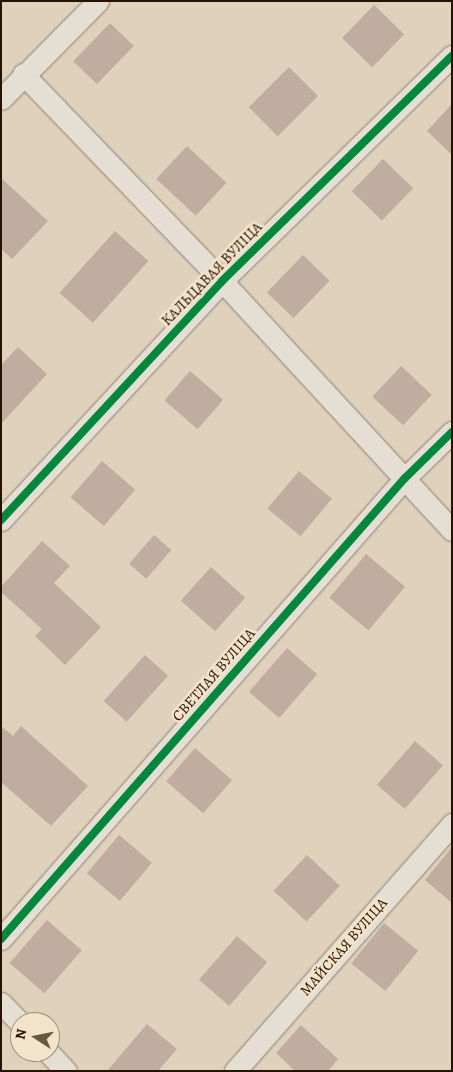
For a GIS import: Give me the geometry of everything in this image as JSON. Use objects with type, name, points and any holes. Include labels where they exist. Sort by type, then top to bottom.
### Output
[{"type":"street","points":[[1,99],[23,74],[98,1]]},
{"type":"street","name":"КАЛЬЦАВАЯ ВУЛІЦА","points":[[1,520],[222,281],[452,56]]},
{"type":"street","points":[[23,74],[222,281],[452,530]]},
{"type":"street","name":"СВЕТЛАЯ ВУЛІЦА","points":[[1,939],[405,478],[452,432]]},
{"type":"street","name":"МАЙСКАЯ ВУЛІЦА","points":[[235,1071],[452,824]]},
{"type":"street","points":[[1,1003],[10,1012]]},
{"type":"building","points":[[374,5],[404,34],[372,67],[342,38]]},
{"type":"building","points":[[110,23],[134,46],[97,84],[73,61]]},
{"type":"building","points":[[289,67],[318,96],[278,136],[249,107]]},
{"type":"building","points":[[452,104],[452,155],[427,131]]},
{"type":"building","points":[[187,146],[226,183],[196,216],[156,179]]},
{"type":"building","points":[[383,159],[413,188],[382,221],[352,191]]},
{"type":"building","points":[[1,178],[48,221],[12,259],[1,249]]},
{"type":"building","points":[[115,231],[148,261],[93,323],[59,293]]},
{"type":"building","points":[[303,255],[330,281],[293,318],[267,292]]},
{"type":"building","points":[[18,347],[47,374],[1,424],[1,365]]},
{"type":"building","points":[[401,366],[432,395],[403,425],[372,397]]},
{"type":"building","points":[[190,371],[223,400],[198,429],[164,400]]},
{"type":"building","points":[[102,461],[135,490],[104,526],[71,497]]},
{"type":"building","points":[[299,471],[332,499],[300,536],[268,509]]},
{"type":"building","points":[[154,535],[171,550],[146,579],[129,564]]},
{"type":"building","points":[[42,541],[70,566],[54,583],[101,627],[65,665],[35,636],[42,629],[1,592],[1,587]]},
{"type":"building","points":[[366,554],[405,587],[368,630],[329,598]]},
{"type":"building","points":[[211,567],[245,598],[215,631],[181,600]]},
{"type":"building","points":[[287,648],[317,674],[279,718],[249,692]]},
{"type":"building","points":[[145,655],[168,676],[127,722],[104,701]]},
{"type":"building","points":[[1,726],[13,736],[21,726],[88,786],[51,826],[1,782]]},
{"type":"building","points":[[415,741],[443,765],[405,809],[377,785]]},
{"type":"building","points":[[195,748],[232,780],[203,813],[166,781]]},
{"type":"building","points":[[119,835],[152,863],[120,901],[87,873]]},
{"type":"building","points":[[452,847],[452,903],[425,880]]},
{"type":"building","points":[[307,855],[340,886],[306,922],[274,891]]},
{"type":"building","points":[[47,920],[82,950],[44,993],[10,963]]},
{"type":"building","points":[[384,923],[418,951],[385,991],[351,963]]},
{"type":"building","points":[[237,936],[267,962],[229,1006],[199,980]]},
{"type":"building","points":[[147,1024],[177,1049],[158,1071],[107,1071]]},
{"type":"building","points":[[301,1025],[338,1059],[328,1071],[295,1071],[276,1053]]},
{"type":"cycle path","points":[[1,520],[222,281],[452,56]]},
{"type":"cycle path","points":[[1,939],[405,478],[452,432]]}]
